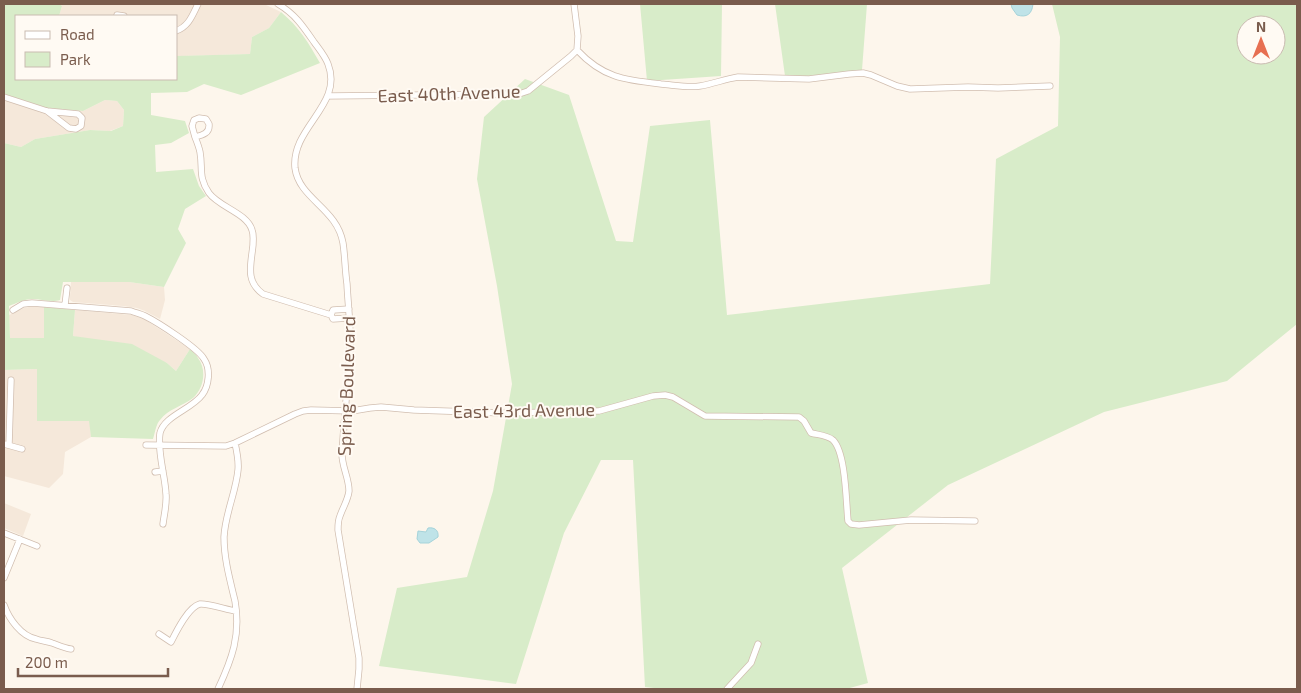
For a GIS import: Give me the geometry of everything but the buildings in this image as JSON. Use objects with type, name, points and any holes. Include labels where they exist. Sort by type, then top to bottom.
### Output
[{"type":"street","points":[[178,30],[188,23],[198,4]]},
{"type":"street","name":"Spring Boulevard","points":[[278,4],[296,16],[324,56],[331,76],[326,101],[296,149],[295,170],[303,188],[335,221],[343,242],[350,346],[342,457],[349,491],[347,501],[340,515],[338,530],[359,658],[356,689]]},
{"type":"street","points":[[574,4],[578,36],[577,50],[596,67],[606,73],[638,82],[701,86],[738,77],[809,79],[858,73],[871,75],[897,86],[910,89],[1050,86]]},
{"type":"street","name":"East 40th Avenue","points":[[328,96],[520,94],[528,91],[577,50]]},
{"type":"street","points":[[571,56],[578,55],[584,57]]},
{"type":"street","points":[[4,97],[47,111],[78,114],[82,118],[82,126],[76,129],[69,128],[47,111]]},
{"type":"street","points":[[195,138],[200,152],[200,173],[203,184],[217,201],[246,220],[253,231],[250,270],[253,284],[257,290],[263,294],[331,315],[335,319],[349,318]]},
{"type":"street","points":[[65,305],[67,288]]},
{"type":"street","points":[[13,310],[29,303],[121,310],[142,315],[194,348],[203,357],[208,371],[208,380],[204,392],[198,400],[165,424],[161,432],[160,445],[166,499],[162,524]]},
{"type":"street","points":[[331,315],[334,310],[349,309]]},
{"type":"street","points":[[11,380],[6,444],[22,449]]},
{"type":"street","name":"East 43rd Avenue","points":[[146,445],[226,446],[303,411],[312,410],[344,411],[382,407],[502,413],[593,412],[665,394],[705,416],[799,417],[804,421],[811,433],[828,437],[835,443],[842,464],[848,520],[851,524],[859,525],[911,520],[975,521]]},
{"type":"street","points":[[218,689],[233,653],[236,631],[236,612],[226,561],[224,538],[238,469],[235,443]]},
{"type":"street","points":[[155,472],[163,471]]},
{"type":"street","points":[[4,533],[37,546]]},
{"type":"street","points":[[4,578],[20,539]]},
{"type":"street","points":[[159,634],[171,642],[181,622],[198,605],[204,604],[236,612]]},
{"type":"street","points":[[4,605],[7,614],[21,631],[28,636],[71,649]]},
{"type":"street","points":[[727,689],[751,663],[758,644]]},
{"type":"shaded area","points":[[59,4],[264,4],[281,12],[269,28],[252,37],[250,54],[178,56],[178,15],[59,15],[62,6]]},
{"type":"shaded area","points":[[4,94],[47,108],[83,111],[105,100],[117,101],[124,110],[123,126],[110,131],[90,130],[35,139],[21,147],[4,143]]},
{"type":"shaded area","points":[[71,282],[129,282],[164,287],[165,300],[160,319],[137,308],[73,302],[70,300]]},
{"type":"shaded area","points":[[29,307],[44,307],[44,338],[10,338],[9,315]]},
{"type":"shaded area","points":[[75,310],[132,315],[144,319],[190,349],[176,371],[167,363],[73,336]]},
{"type":"shaded area","points":[[37,369],[90,421],[91,437],[65,452],[63,474],[49,488],[4,476],[4,370]]},
{"type":"shaded area","points":[[4,503],[31,514],[23,536],[4,528]]},
{"type":"green space","points":[[4,4],[59,4],[62,6],[59,15],[15,15],[15,80],[178,80],[178,56],[250,54],[252,37],[269,28],[281,12],[303,35],[320,63],[241,95],[204,84],[187,92],[151,93],[151,115],[185,121],[189,133],[171,143],[155,145],[156,172],[193,169],[199,186],[206,196],[185,209],[178,229],[186,243],[164,287],[129,282],[63,282],[60,300],[29,299],[9,306],[10,338],[44,338],[44,307],[75,310],[73,336],[132,344],[167,363],[176,371],[190,349],[203,368],[203,379],[200,389],[193,398],[163,416],[153,439],[91,437],[89,421],[37,421],[37,369],[4,370],[4,143],[21,147],[35,139],[90,130],[111,131],[123,126],[124,110],[117,101],[105,100],[83,111],[47,108],[4,94]]},
{"type":"green space","points":[[640,4],[722,4],[721,76],[647,81]]},
{"type":"green space","points":[[775,4],[867,4],[862,70],[821,76],[785,76]]},
{"type":"green space","points":[[1052,4],[1297,4],[1297,324],[1227,381],[1104,412],[948,485],[842,568],[868,683],[846,689],[663,689],[645,687],[633,460],[601,460],[564,533],[516,684],[379,666],[397,588],[467,577],[493,491],[512,384],[497,286],[477,179],[484,117],[525,79],[569,95],[616,241],[633,242],[650,126],[710,120],[727,315],[990,284],[996,159],[1058,126],[1060,37]]},
{"type":"water","points":[[1011,4],[1033,4],[1030,13],[1024,16],[1017,15]]},
{"type":"water","points":[[428,528],[436,530],[438,537],[429,543],[420,543],[417,539],[418,531],[426,532]]}]
